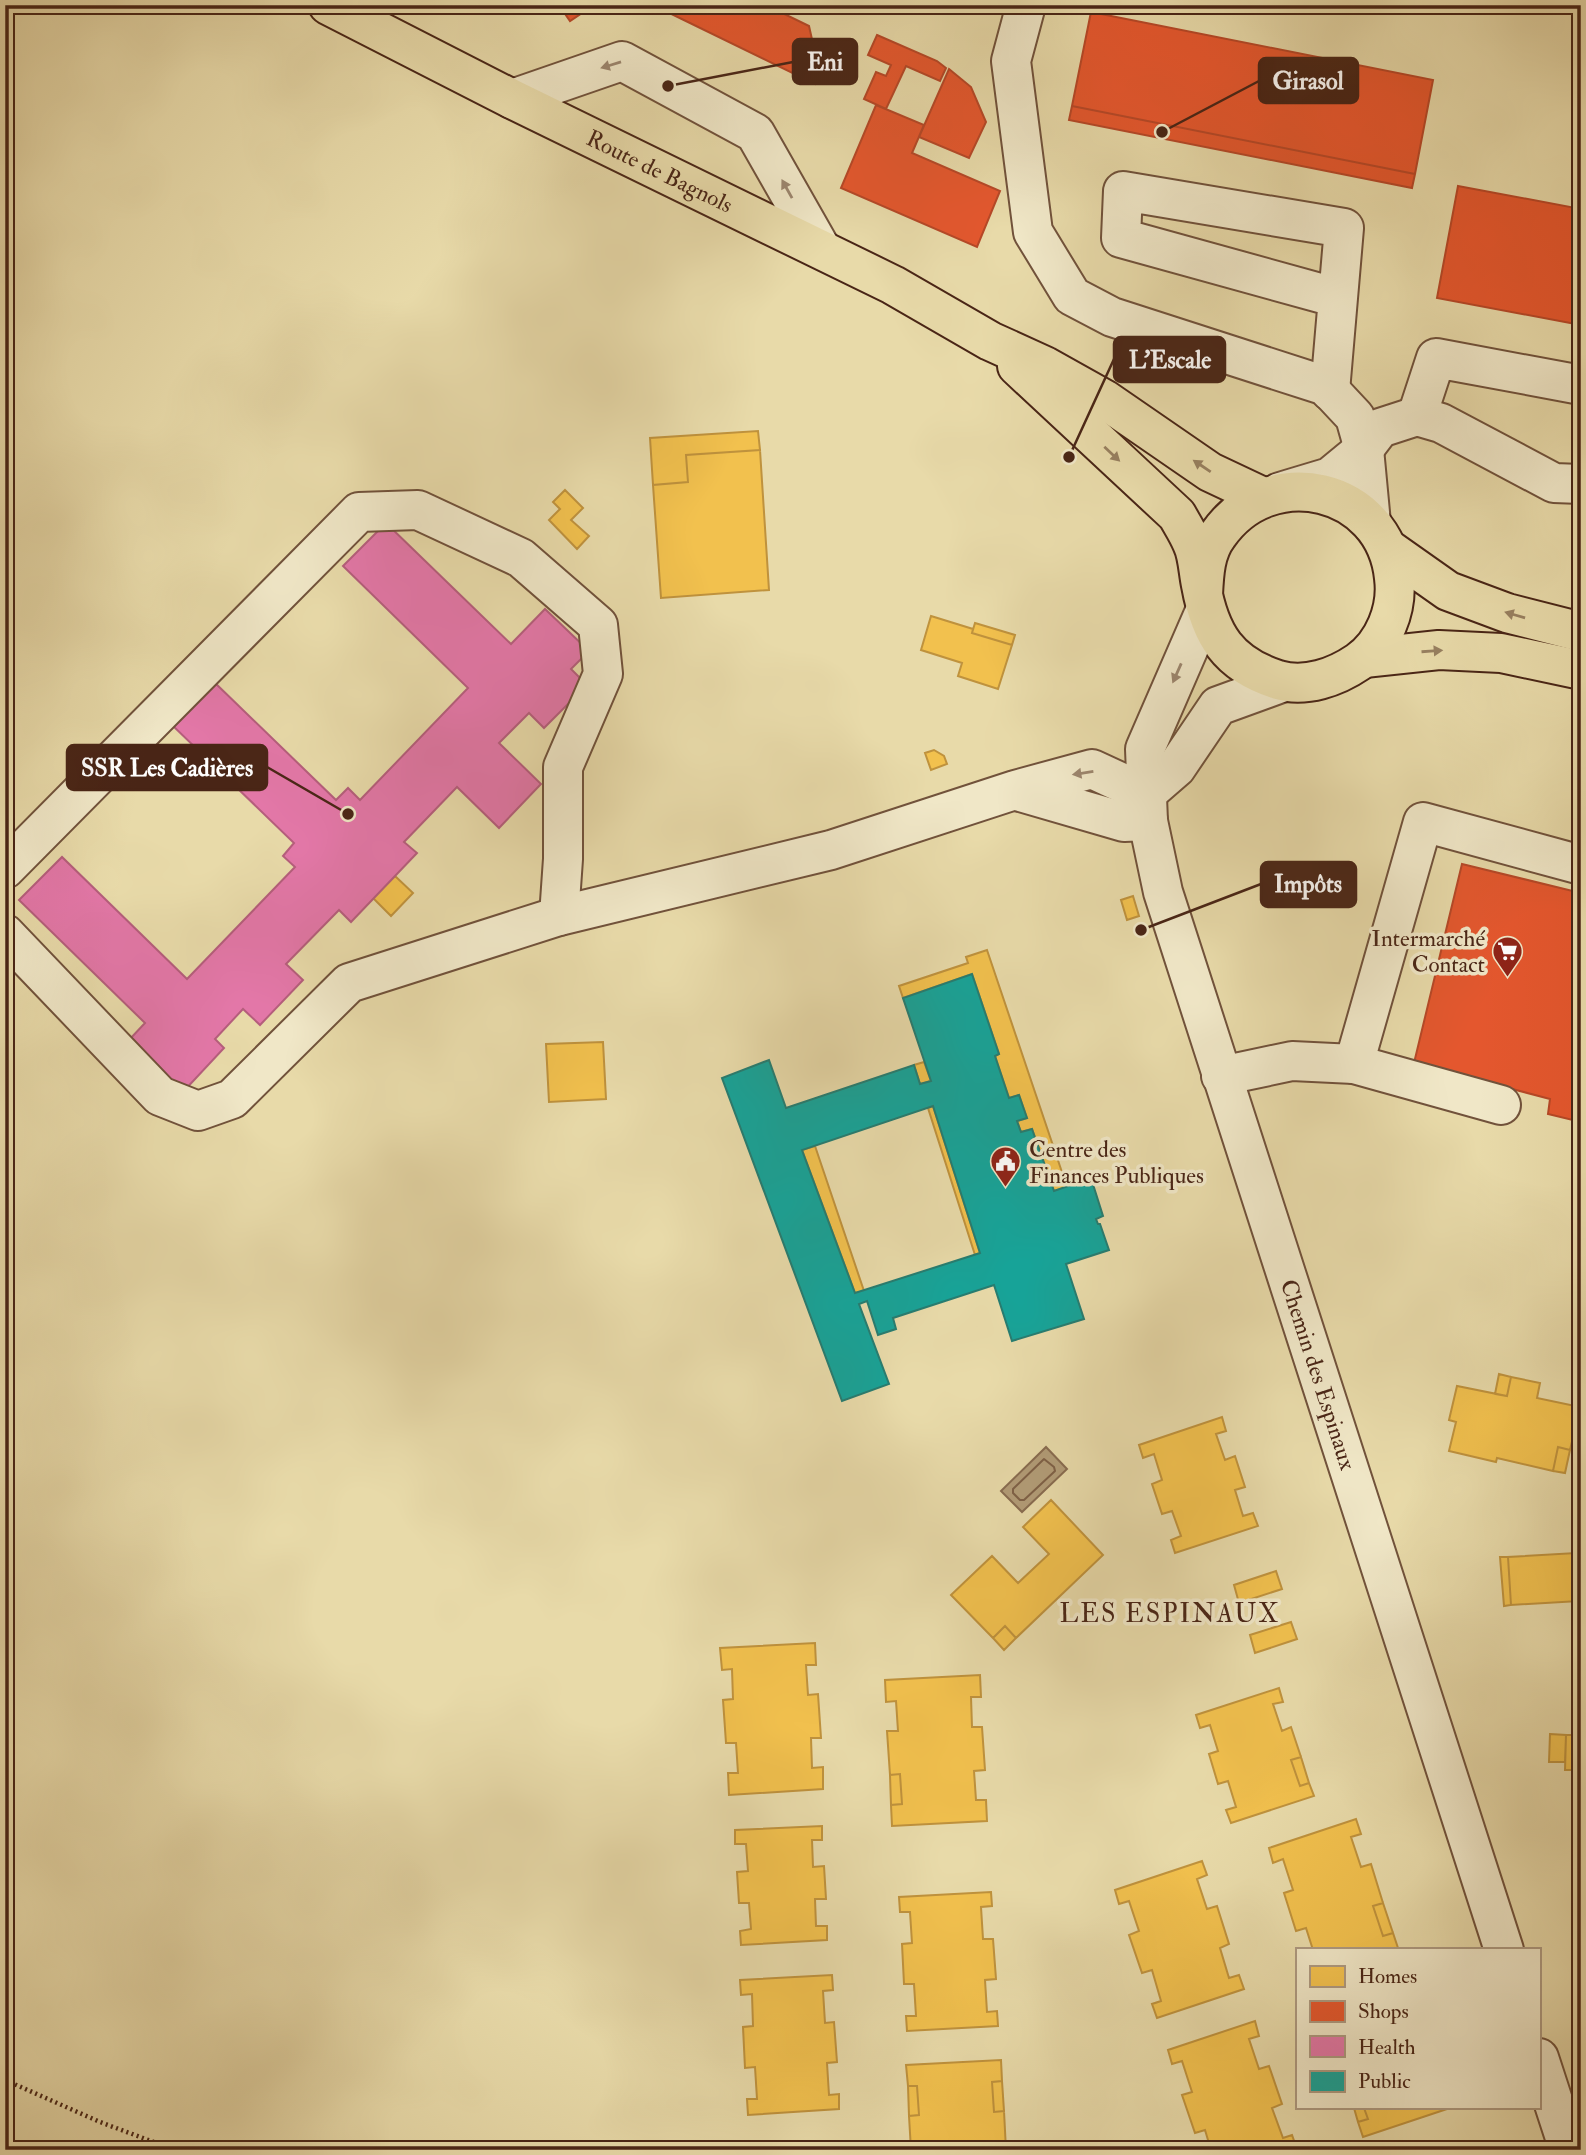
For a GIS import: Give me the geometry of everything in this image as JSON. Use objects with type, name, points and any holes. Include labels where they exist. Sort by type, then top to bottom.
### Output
[{"type":"main road","name":"Route de Bagnols","points":[[328,5],[512,99],[893,285],[990,341]]},
{"type":"main road","points":[[990,341],[1045,366],[1104,399],[1210,471],[1267,496]]},
{"type":"main road","points":[[990,341],[1177,515],[1194,545],[1204,603],[1216,636],[1234,658],[1257,673],[1284,682],[1306,682],[1347,670],[1364,658],[1377,643],[1394,606],[1393,567],[1379,535]]},
{"type":"main road","points":[[1204,603],[1205,565],[1216,536],[1236,513],[1267,496],[1299,490],[1326,494],[1350,505],[1379,535],[1448,592],[1507,613],[1581,632]]},
{"type":"main road","points":[[1364,658],[1439,650],[1501,653],[1581,670]]},
{"type":"street","points":[[1026,5],[1011,61],[1033,232],[1072,296],[1112,317],[1326,386],[1355,417],[1364,449],[1379,535]]},
{"type":"street","points":[[512,99],[622,61],[755,133],[821,249]]},
{"type":"street","points":[[1330,391],[1338,298],[1344,228],[1123,191],[1121,238],[1338,298]]},
{"type":"street","points":[[1417,416],[1436,358],[1581,386]]},
{"type":"street","points":[[1267,496],[1330,478],[1364,449],[1380,428],[1417,416],[1441,423],[1554,483],[1581,484]]},
{"type":"street","points":[[5,869],[359,512],[418,510],[520,558],[597,625],[603,674],[563,767],[563,859],[559,916]]},
{"type":"street","name":"Chemin des Espinaux","points":[[1204,603],[1144,749],[1147,808],[1163,892],[1503,1948]]},
{"type":"street","points":[[5,933],[160,1096],[198,1111],[232,1099],[349,983],[559,916],[831,850],[1015,790],[1091,769],[1147,808],[1218,706],[1284,682]]},
{"type":"street","points":[[1354,1064],[1423,822],[1581,865]]},
{"type":"street","points":[[1221,1076],[1293,1061],[1354,1064],[1501,1105]]},
{"type":"street","points":[[1540,2060],[1569,2150]]},
{"type":"path","points":[[5,2080],[100,2122],[175,2150]]},
{"type":"water","points":[[1046,1447],[1067,1469],[1022,1512],[1001,1491]]},
{"type":"building: Homes","points":[[758,431],[760,450],[686,455],[688,482],[653,485],[650,438]]},
{"type":"building: Homes","points":[[760,450],[769,590],[661,598],[653,485],[688,482],[686,455]]},
{"type":"building: Homes","points":[[565,490],[583,508],[571,520],[589,536],[577,549],[549,520],[560,509],[553,502]]},
{"type":"building: Homes","points":[[931,616],[973,629],[972,633],[1012,645],[998,689],[958,676],[962,663],[921,650]]},
{"type":"building: Homes","points":[[975,623],[1015,635],[1012,645],[972,633]]},
{"type":"building: Homes","points":[[934,750],[944,756],[947,764],[931,770],[925,753]]},
{"type":"building: Homes","points":[[395,876],[413,893],[391,916],[373,898]]},
{"type":"building: Homes","points":[[1133,896],[1139,916],[1127,920],[1121,900]]},
{"type":"building: Homes","points":[[987,950],[1067,1187],[1054,1191],[1032,1129],[1021,1132],[1017,1121],[1027,1118],[1019,1095],[1009,1098],[995,1056],[999,1054],[972,974],[903,998],[899,986],[968,963],[966,957]]},
{"type":"building: Homes","points":[[603,1042],[606,1099],[549,1102],[546,1044]]},
{"type":"building: Homes","points":[[924,1062],[931,1081],[920,1084],[914,1065]]},
{"type":"building: Homes","points":[[933,1106],[980,1253],[975,1255],[928,1108]]},
{"type":"building: Homes","points":[[815,1146],[864,1291],[855,1293],[802,1150]]},
{"type":"building: Homes","points":[[1499,1374],[1511,1377],[1507,1396],[1495,1394]]},
{"type":"building: Homes","points":[[1511,1377],[1540,1383],[1537,1398],[1580,1407],[1570,1450],[1558,1447],[1553,1471],[1497,1458],[1496,1462],[1449,1451],[1456,1422],[1449,1420],[1457,1386],[1507,1396]]},
{"type":"building: Homes","points":[[1222,1417],[1226,1431],[1216,1434],[1225,1460],[1235,1456],[1245,1487],[1235,1490],[1243,1516],[1253,1513],[1258,1526],[1175,1553],[1171,1540],[1181,1536],[1172,1511],[1162,1514],[1152,1484],[1162,1480],[1154,1454],[1143,1458],[1139,1445]]},
{"type":"building: Homes","points":[[1558,1447],[1570,1450],[1565,1473],[1553,1471]]},
{"type":"building: Homes","points":[[1051,1500],[1103,1555],[1016,1638],[1005,1626],[993,1638],[951,1595],[992,1556],[1018,1583],[1049,1554],[1023,1527]]},
{"type":"building: Homes","points":[[1581,1552],[1581,1564],[1576,1564],[1576,1553]]},
{"type":"building: Homes","points":[[1576,1553],[1576,1564],[1581,1564],[1581,1606],[1579,1601],[1511,1605],[1508,1557]]},
{"type":"building: Homes","points":[[1500,1557],[1508,1557],[1511,1605],[1504,1606]]},
{"type":"building: Homes","points":[[1276,1571],[1282,1589],[1239,1603],[1234,1585]]},
{"type":"building: Homes","points":[[1291,1622],[1297,1639],[1255,1653],[1250,1635]]},
{"type":"building: Homes","points":[[1005,1626],[1016,1638],[1004,1650],[993,1638]]},
{"type":"building: Homes","points":[[815,1643],[816,1665],[806,1665],[808,1695],[818,1694],[821,1738],[811,1738],[812,1768],[823,1767],[823,1789],[729,1795],[728,1773],[738,1773],[736,1743],[726,1743],[723,1700],[733,1699],[732,1669],[722,1670],[720,1648]]},
{"type":"building: Homes","points":[[980,1675],[981,1697],[971,1697],[972,1727],[982,1727],[985,1770],[974,1771],[976,1800],[986,1800],[987,1821],[892,1826],[891,1805],[902,1804],[900,1774],[890,1775],[887,1731],[898,1731],[896,1701],[886,1702],[885,1680]]},
{"type":"building: Homes","points":[[1279,1688],[1283,1702],[1273,1704],[1282,1731],[1291,1727],[1301,1757],[1291,1760],[1300,1786],[1309,1783],[1314,1796],[1231,1823],[1226,1810],[1236,1807],[1228,1781],[1218,1784],[1209,1754],[1218,1751],[1210,1725],[1200,1728],[1196,1715]]},
{"type":"building: Homes","points":[[1550,1734],[1566,1735],[1565,1762],[1549,1762]]},
{"type":"building: Homes","points":[[1566,1735],[1581,1735],[1581,1782],[1574,1781],[1575,1770],[1565,1770]]},
{"type":"building: Homes","points":[[1301,1757],[1309,1783],[1300,1786],[1291,1760]]},
{"type":"building: Homes","points":[[900,1774],[902,1804],[891,1805],[890,1775]]},
{"type":"building: Homes","points":[[1356,1819],[1361,1834],[1351,1837],[1361,1867],[1371,1864],[1383,1903],[1373,1906],[1383,1936],[1393,1933],[1398,1948],[1312,1948],[1306,1928],[1296,1931],[1284,1893],[1293,1890],[1283,1859],[1273,1863],[1269,1848]]},
{"type":"building: Homes","points":[[822,1826],[822,1840],[812,1840],[813,1867],[824,1866],[826,1899],[815,1899],[816,1926],[827,1926],[827,1940],[741,1945],[740,1931],[751,1929],[749,1903],[739,1903],[737,1872],[748,1871],[746,1844],[735,1844],[735,1830]]},
{"type":"building: Homes","points":[[1202,1861],[1207,1875],[1197,1879],[1207,1909],[1217,1906],[1229,1944],[1220,1948],[1229,1978],[1239,1975],[1244,1989],[1157,2018],[1152,2004],[1161,2001],[1152,1970],[1142,1973],[1129,1935],[1139,1931],[1129,1901],[1119,1904],[1115,1890]]},
{"type":"building: Homes","points":[[991,1892],[992,1906],[981,1907],[983,1939],[993,1939],[996,1979],[985,1980],[987,2012],[997,2011],[998,2026],[907,2031],[906,2016],[916,2016],[914,1984],[904,1984],[902,1944],[912,1943],[910,1912],[900,1912],[899,1897]]},
{"type":"building: Homes","points":[[1383,1903],[1393,1933],[1383,1936],[1373,1906]]},
{"type":"building: Homes","points":[[832,1975],[833,1990],[823,1991],[825,2023],[834,2022],[837,2062],[827,2063],[829,2095],[839,2094],[839,2109],[748,2115],[747,2099],[757,2099],[755,2067],[745,2068],[743,2027],[753,2026],[752,1994],[741,1995],[740,1980]]},
{"type":"building: Homes","points":[[1255,2021],[1259,2036],[1249,2039],[1259,2069],[1269,2066],[1282,2104],[1272,2108],[1283,2138],[1292,2135],[1297,2149],[1211,2150],[1205,2130],[1195,2133],[1182,2095],[1192,2092],[1182,2061],[1172,2064],[1168,2050]]},
{"type":"building: Homes","points":[[1001,2060],[1002,2081],[992,2082],[994,2112],[1004,2111],[1006,2150],[911,2150],[909,2116],[919,2115],[917,2086],[908,2086],[906,2065]]},
{"type":"building: Homes","points":[[1002,2081],[1004,2111],[994,2112],[992,2082]]},
{"type":"building: Homes","points":[[908,2086],[917,2086],[919,2115],[909,2116]]},
{"type":"building: Homes","points":[[1355,2110],[1365,2110],[1368,2119],[1358,2122]]},
{"type":"building: Homes","points":[[1365,2110],[1444,2110],[1363,2137],[1358,2122],[1368,2119]]},
{"type":"building: Homes","points":[[844,2145],[844,2150],[749,2150]]},
{"type":"building: Shops","points":[[559,5],[594,5],[570,21]]},
{"type":"building: Shops","points":[[653,5],[766,5],[809,26],[820,75],[815,84]]},
{"type":"building: Shops","points":[[973,5],[1006,5],[1004,14]]},
{"type":"building: Shops","points":[[1091,12],[1433,80],[1415,174],[1072,106]]},
{"type":"building: Shops","points":[[877,35],[937,61],[946,68],[940,81],[906,66],[886,109],[864,99],[876,72],[886,76],[891,65],[868,55]]},
{"type":"building: Shops","points":[[949,69],[971,87],[986,122],[969,158],[919,137]]},
{"type":"building: Shops","points":[[876,105],[924,125],[912,153],[1000,191],[977,247],[841,188]]},
{"type":"building: Shops","points":[[1072,106],[1415,174],[1412,188],[1069,120]]},
{"type":"building: Shops","points":[[1458,186],[1581,209],[1581,325],[1437,298]]},
{"type":"building: Shops","name":"Intermarché Contact","points":[[1462,864],[1581,893],[1581,1122],[1548,1114],[1550,1099],[1414,1063]]},
{"type":"building: Health","points":[[386,523],[511,644],[545,609],[589,651],[571,669],[587,685],[544,728],[529,713],[499,743],[541,784],[499,828],[457,787],[404,842],[417,853],[351,922],[339,910],[286,964],[303,980],[260,1025],[243,1009],[215,1039],[224,1048],[182,1093],[129,1040],[145,1023],[19,900],[62,857],[187,979],[295,867],[283,856],[294,843],[171,724],[213,681],[336,800],[348,788],[360,800],[468,688],[343,566]]},
{"type":"building: Public","name":"Centre des Finances Publiques","points":[[972,974],[999,1054],[995,1056],[1009,1098],[1019,1095],[1027,1118],[1017,1121],[1021,1132],[1032,1129],[1054,1191],[1091,1178],[1103,1216],[1096,1219],[1109,1250],[1066,1264],[1084,1319],[1012,1341],[994,1285],[893,1318],[896,1329],[878,1335],[867,1301],[859,1304],[889,1384],[842,1401],[722,1078],[769,1060],[786,1108],[914,1065],[920,1084],[931,1081],[903,998]],"holes":[[[933,1106],[980,1253],[855,1293],[802,1150]]]},
{"type":"place","name":"Eni","points":[[668,86]]},
{"type":"place","name":"Girasol","points":[[1162,132]]},
{"type":"place","name":"L'Escale","points":[[1069,457]]},
{"type":"place","name":"SSR Les Cadières","points":[[348,814]]},
{"type":"place","name":"Impôts","points":[[1141,930]]},
{"type":"place","name":"Intermarché Contact","points":[[1508,978]]},
{"type":"place","name":"Centre des Finances Publiques","points":[[1006,1189]]},
{"type":"district","name":"LES ESPINAUX","points":[[1170,1614]]}]
